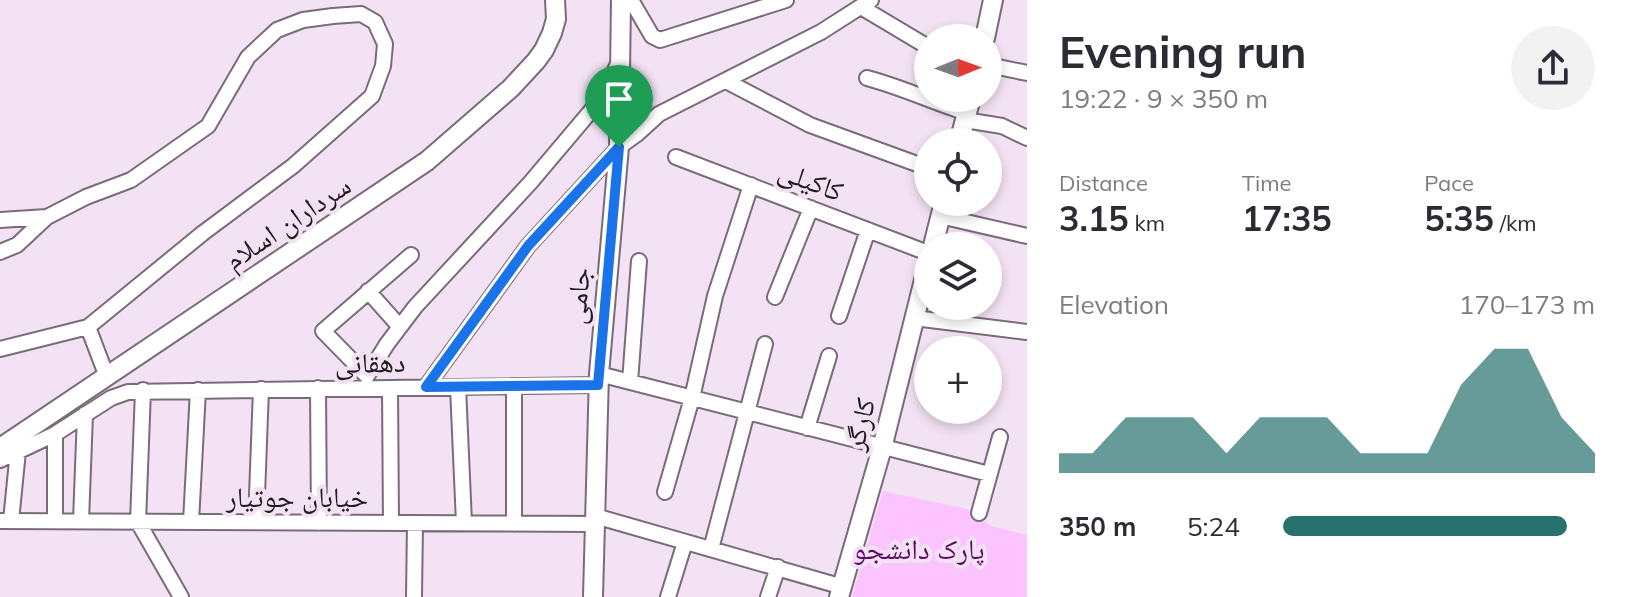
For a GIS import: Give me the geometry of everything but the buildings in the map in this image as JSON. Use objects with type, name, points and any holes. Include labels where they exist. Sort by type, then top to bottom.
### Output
[{"type":"street","name":"سرداران اسلام","points":[[9,449],[107,377],[427,161],[511,88],[536,61],[552,33],[556,19],[555,0]]},
{"type":"street","name":"جامی","points":[[593,597],[598,380],[619,147],[621,0]]},
{"type":"street","points":[[631,0],[652,36],[660,40],[786,0]]},
{"type":"street","points":[[988,24],[993,0]]},
{"type":"street","points":[[426,387],[528,246],[619,147],[659,114],[821,32],[866,3],[914,37]]},
{"type":"street","points":[[0,252],[17,245],[47,217],[86,197],[131,180],[208,126],[248,57],[277,30],[303,20],[333,16],[361,14],[375,22],[385,44],[383,66],[372,96],[293,166],[203,233],[88,327],[0,349]]},
{"type":"street","points":[[411,255],[323,331],[365,382],[387,344],[415,307],[530,183],[601,99],[620,58]]},
{"type":"street","points":[[1002,68],[1027,73]]},
{"type":"street","points":[[867,78],[914,93]]},
{"type":"street","points":[[726,81],[810,125],[914,163]]},
{"type":"street","points":[[971,112],[1027,138]]},
{"type":"street","name":"کاکیلی","points":[[676,157],[914,248]]},
{"type":"street","points":[[665,492],[692,398],[715,296],[751,185]]},
{"type":"street","points":[[775,297],[811,208]]},
{"type":"street","points":[[964,216],[1027,236]]},
{"type":"street","points":[[0,220],[47,217]]},
{"type":"street","points":[[839,316],[868,230]]},
{"type":"street","points":[[630,382],[639,261]]},
{"type":"street","points":[[368,291],[400,327]]},
{"type":"street","name":"کارگر","points":[[841,592],[882,448],[914,318]]},
{"type":"street","points":[[930,320],[1027,332]]},
{"type":"street","points":[[88,327],[107,377]]},
{"type":"street","points":[[711,549],[765,344]]},
{"type":"street","points":[[807,428],[829,356]]},
{"type":"street","name":"دهقانی","points":[[0,460],[9,449],[55,434],[111,398],[128,392],[318,388],[365,382],[390,388],[514,386],[598,380],[630,382],[989,474]]},
{"type":"street","points":[[514,386],[514,524]]},
{"type":"street","points":[[458,387],[464,523]]},
{"type":"street","points":[[318,388],[319,523]]},
{"type":"street","points":[[390,388],[391,523]]},
{"type":"street","points":[[256,522],[261,389]]},
{"type":"street","points":[[143,390],[138,522],[181,597]]},
{"type":"street","points":[[191,522],[198,390]]},
{"type":"street","points":[[81,521],[85,414]]},
{"type":"street","points":[[55,434],[55,521]]},
{"type":"street","points":[[979,513],[1000,437]]},
{"type":"street","points":[[6,521],[9,449]]},
{"type":"street","name":"خیابان جوتیار","points":[[6,521],[514,524],[594,520],[778,567],[841,592]]},
{"type":"street","points":[[414,597],[415,523]]},
{"type":"street","points":[[668,597],[685,542]]},
{"type":"street","points":[[768,597],[778,567]]},
{"type":"green space","name":"پارک دانشجو","points":[[883,491],[967,509],[991,526],[1027,535],[1027,597],[852,597]]},
{"type":"route","points":[[619,147],[598,385],[426,387],[528,246],[619,147]]}]
